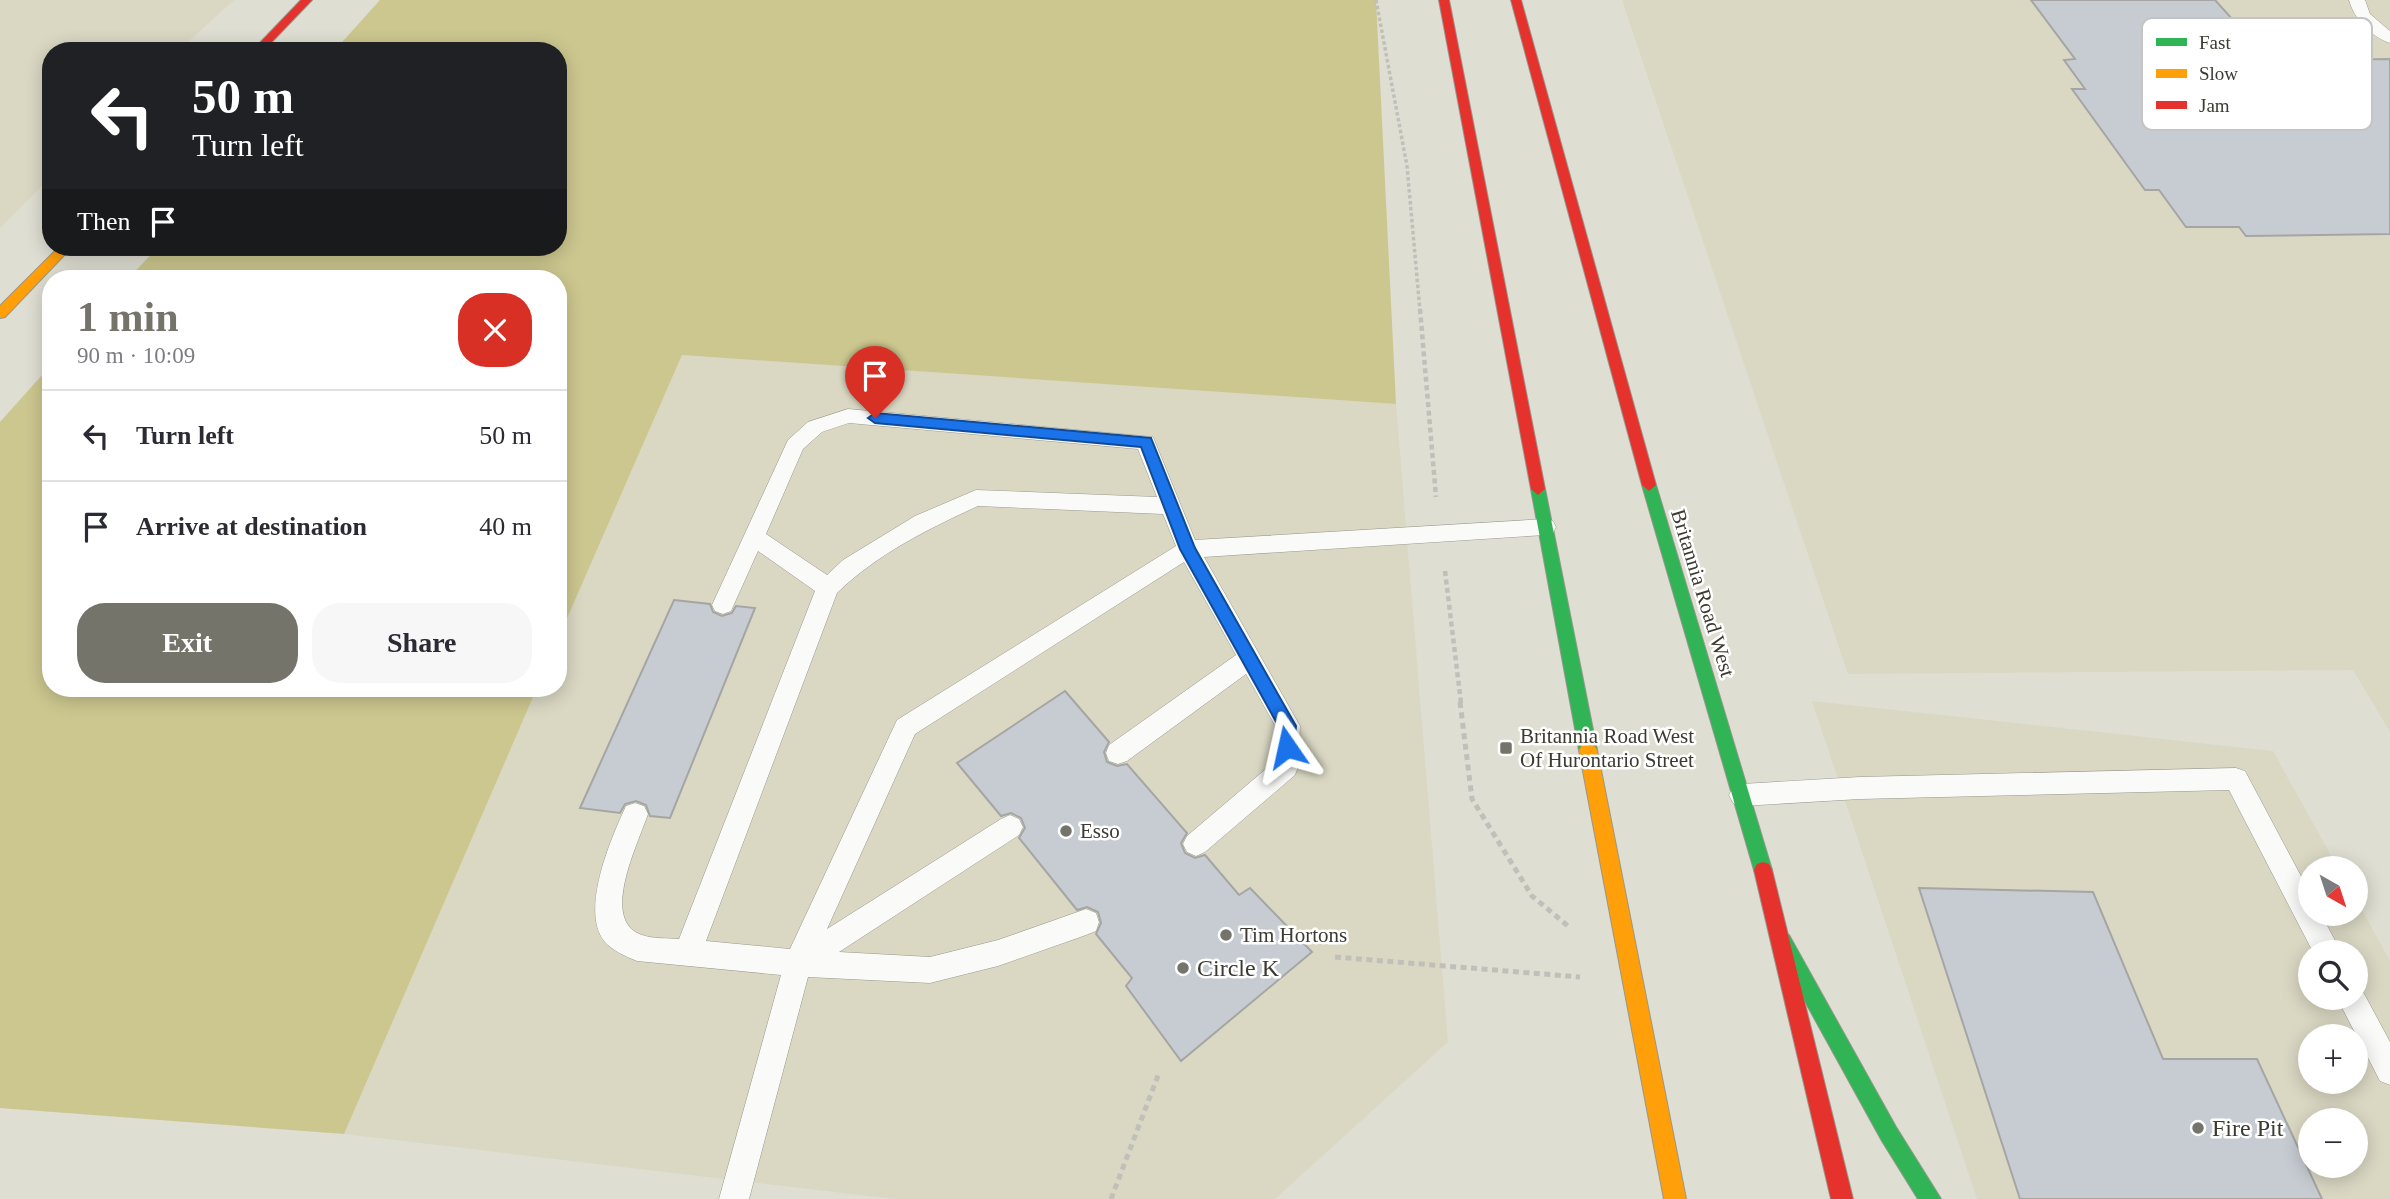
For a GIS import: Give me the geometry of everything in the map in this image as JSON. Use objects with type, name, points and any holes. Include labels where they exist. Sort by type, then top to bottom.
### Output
[{"type":"main road","points":[[266,42],[307,0]]},
{"type":"main road","points":[[1444,0],[1675,1199]]},
{"type":"main road","name":"Britannia Road West","points":[[1516,0],[1659,521],[1742,795],[1782,941],[1842,1199]]},
{"type":"main road","points":[[43,270],[57,256]]},
{"type":"main road","points":[[0,314],[42,271]]},
{"type":"main road","points":[[1782,941],[1889,1134],[1930,1199]]},
{"type":"lane","points":[[2357,0],[2358,9],[2365,18]]},
{"type":"lane","points":[[2372,23],[2390,38]]},
{"type":"lane","points":[[723,605],[795,445],[815,427],[848,416],[1146,442],[1188,549],[1287,726],[1286,768],[1196,844]]},
{"type":"lane","points":[[688,953],[828,588],[851,566],[903,535],[976,498],[1171,506]]},
{"type":"lane","points":[[734,1199],[798,962],[906,727],[1188,549],[1545,527]]},
{"type":"lane","points":[[754,537],[828,588]]},
{"type":"lane","points":[[1118,753],[1249,659]]},
{"type":"lane","points":[[1742,795],[1860,788],[2236,779],[2321,940]]},
{"type":"lane","points":[[635,814],[610,888],[607,915],[614,933],[637,948],[930,970],[998,953],[1086,922]]},
{"type":"lane","points":[[798,962],[1010,827]]},
{"type":"lane","points":[[2357,1010],[2390,1071]]},
{"type":"path","points":[[1335,957],[1633,981]]},
{"type":"path","points":[[1111,1199],[1159,1073]]},
{"type":"shaded area","points":[[0,0],[234,0],[188,42],[42,42],[42,186],[0,228]]},
{"type":"shaded area","points":[[380,0],[1376,0],[1396,404],[682,355],[567,618],[567,270],[136,270],[150,256],[567,256],[567,42],[342,42]]},
{"type":"shaded area","points":[[1622,0],[2390,0],[2390,732],[2353,670],[1848,674]]},
{"type":"shaded area","points":[[682,355],[1396,404],[1448,1042],[1275,1199],[894,1199],[344,1134],[533,697],[567,697],[567,618]]},
{"type":"shaded area","points":[[42,375],[42,697],[533,697],[344,1134],[0,1108],[0,422]]},
{"type":"shaded area","points":[[1812,701],[2273,751],[2331,856],[2298,856],[2298,926],[2368,926],[2368,921],[2390,961],[2390,1199],[1977,1199]]},
{"type":"building","points":[[2031,0],[2215,0],[2231,18],[2142,18],[2142,130],[2372,130],[2372,59],[2390,59],[2390,234],[2246,236],[2239,227],[2186,227],[2159,190],[2145,190],[2072,89],[2085,89],[2064,60],[2075,59]]},
{"type":"building","points":[[674,600],[710,604],[713,612],[722,616],[732,613],[736,606],[755,608],[670,818],[650,816],[646,805],[636,801],[625,804],[620,813],[580,808]]},
{"type":"building","points":[[1065,691],[1109,742],[1104,752],[1107,762],[1117,766],[1127,764],[1187,833],[1181,843],[1185,853],[1195,858],[1205,855],[1239,895],[1250,888],[1312,952],[1181,1061],[1126,986],[1132,978],[1096,934],[1101,923],[1098,912],[1087,907],[1077,910],[1019,838],[1025,828],[1021,818],[1011,813],[1001,816],[957,763]]},
{"type":"building","points":[[1919,888],[2093,892],[2163,1059],[2257,1059],[2298,1147],[2298,1178],[2312,1178],[2322,1199],[2020,1199]]},
{"type":"traffic: fast","points":[[1649,485],[1763,870]]},
{"type":"traffic: fast","points":[[1538,489],[1588,750]]},
{"type":"traffic: fast","points":[[1782,941],[1889,1134],[1930,1199]]},
{"type":"traffic: slow","points":[[43,270],[57,256]]},
{"type":"traffic: slow","points":[[0,314],[42,271]]},
{"type":"traffic: slow","points":[[1588,750],[1675,1199]]},
{"type":"traffic: jam","points":[[266,42],[307,0]]},
{"type":"traffic: jam","points":[[1444,0],[1538,489]]},
{"type":"traffic: jam","points":[[1516,0],[1649,485]]},
{"type":"traffic: jam","points":[[1763,870],[1842,1199]]},
{"type":"place","name":"Britannia Road West Of Hurontario Street","points":[[1506,748]]},
{"type":"place","name":"Esso","points":[[1066,831]]},
{"type":"place","name":"Tim Hortons","points":[[1226,935]]},
{"type":"place","name":"Circle K","points":[[1183,968]]},
{"type":"place","name":"Fire Pit","points":[[2198,1128]]},
{"type":"route","points":[[875,418],[1146,442],[1188,549],[1287,726],[1287,747]]}]
